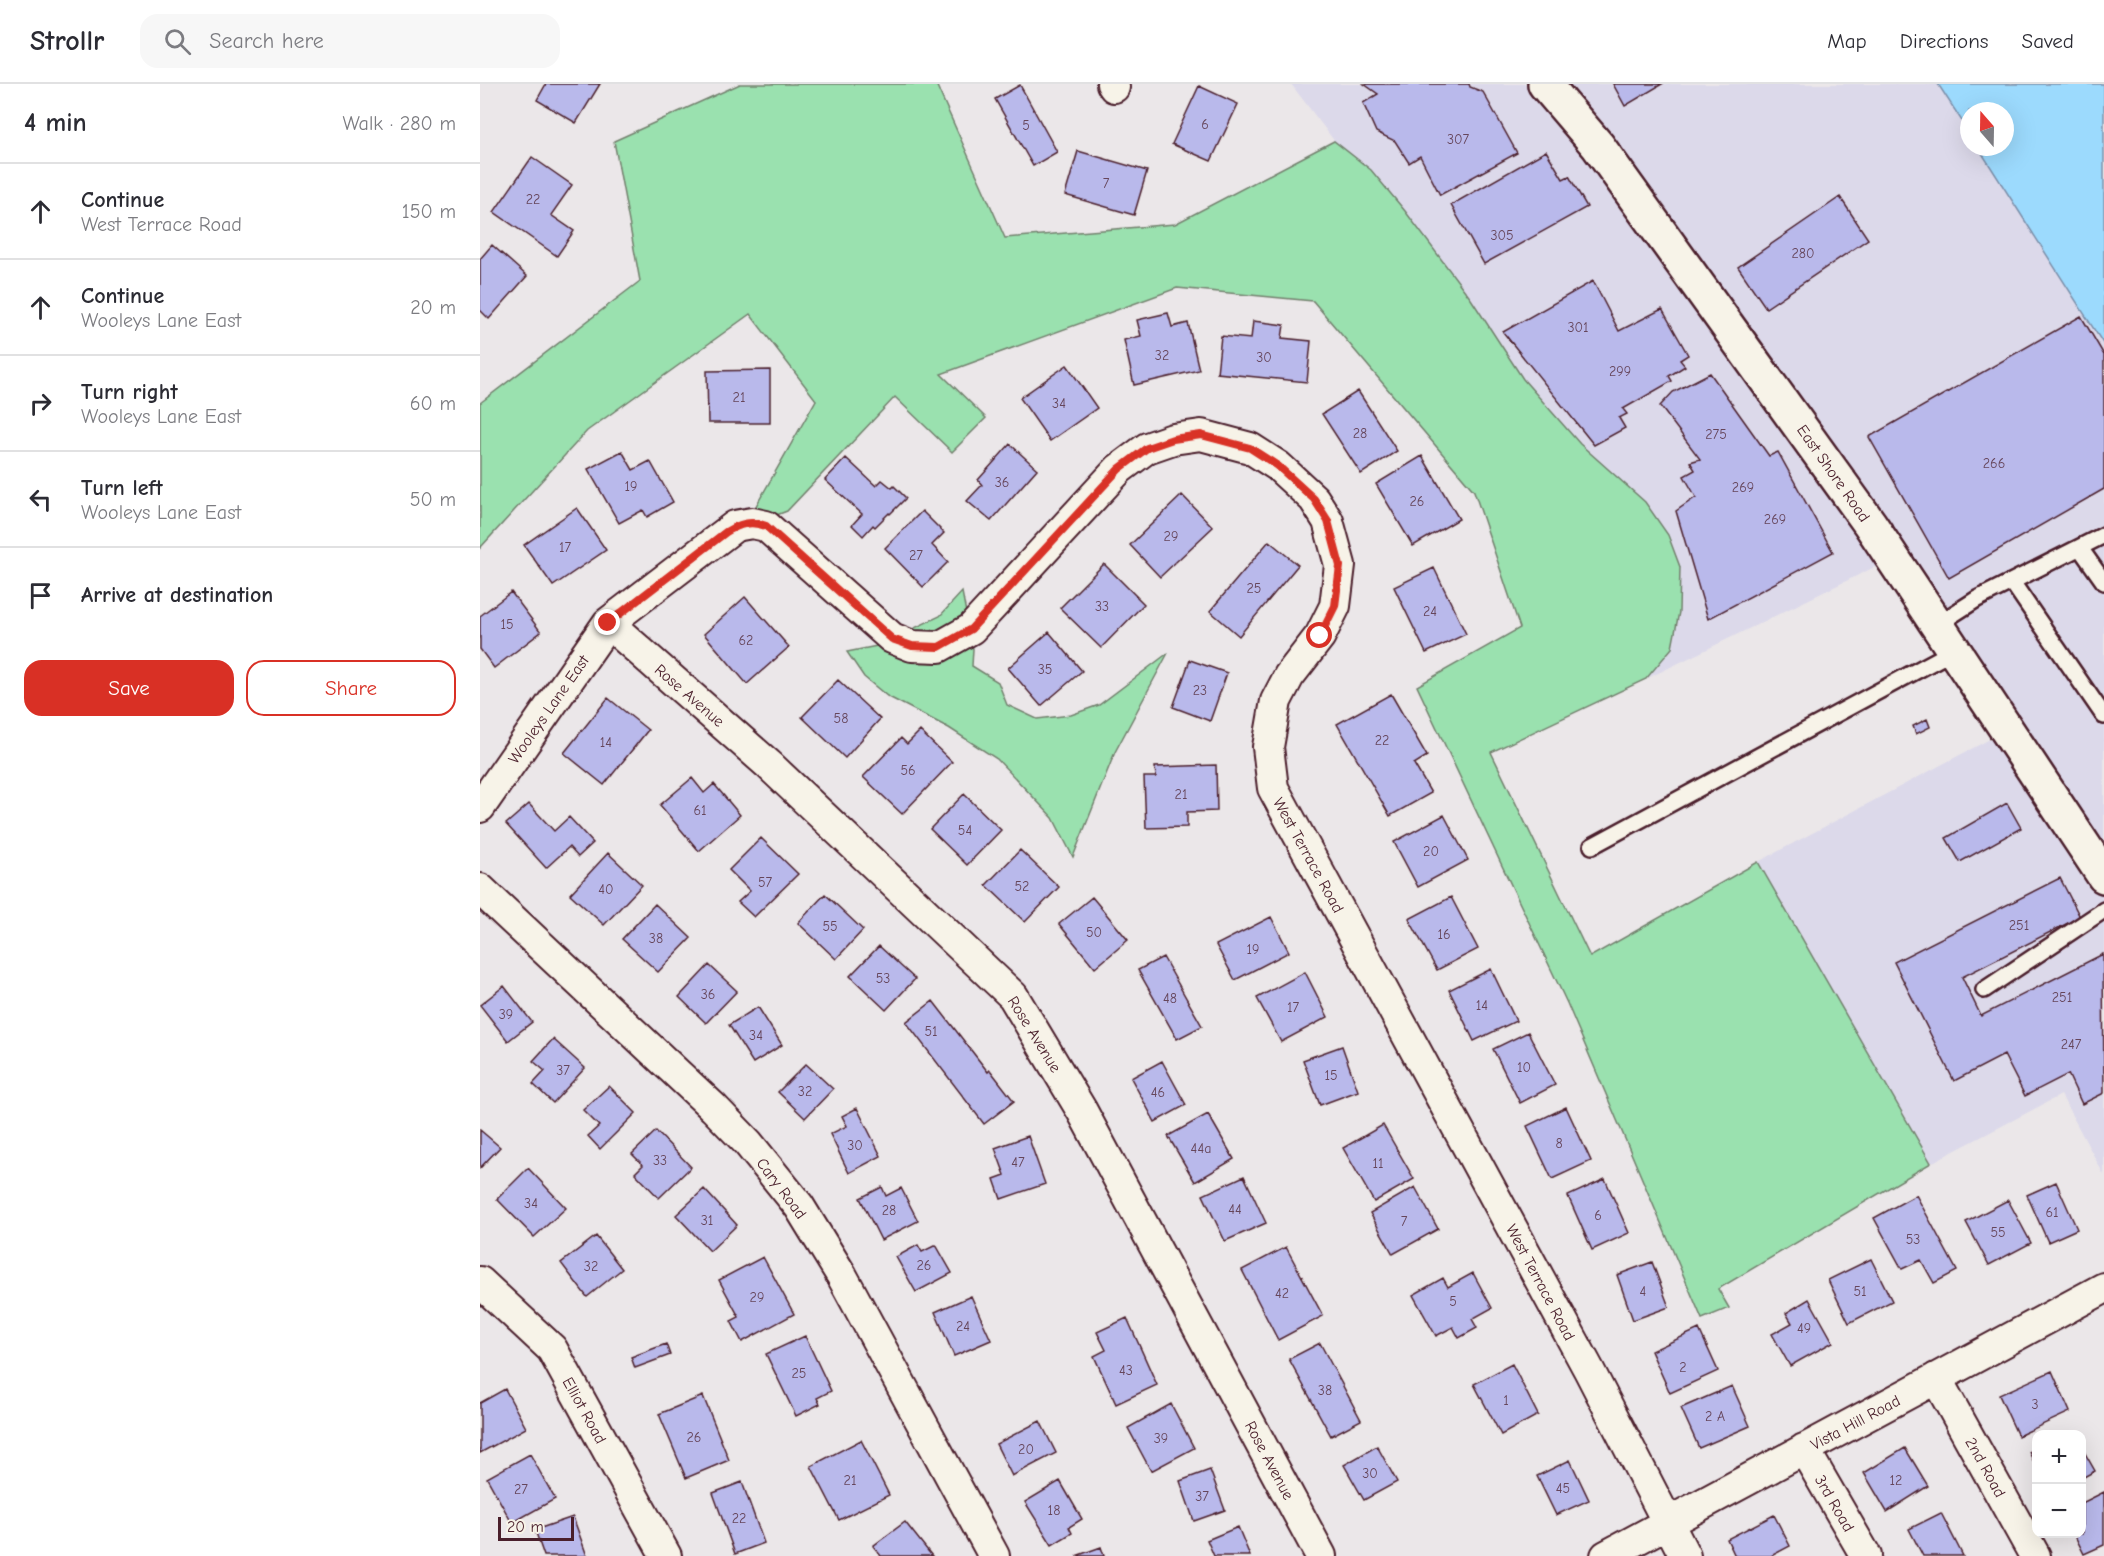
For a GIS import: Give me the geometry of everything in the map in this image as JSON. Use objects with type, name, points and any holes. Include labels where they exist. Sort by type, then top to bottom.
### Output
[{"type":"main road","name":"East Shore Road","points":[[1545,84],[1611,164],[1857,505],[2104,876]]},
{"type":"street","name":"West Terrace Road","points":[[995,602],[1119,469],[1147,448],[1173,439],[1201,435],[1250,448],[1278,466],[1314,499],[1328,521],[1340,566],[1335,606],[1320,636],[1289,676],[1276,701],[1268,747],[1273,788],[1589,1371],[1685,1556]]},
{"type":"street","name":"Wooleys Lane East","points":[[480,807],[608,623],[735,526],[752,523],[766,526],[892,639],[912,646],[939,647],[971,629],[995,602]]},
{"type":"street","name":"Rose Avenue","points":[[608,623],[768,764],[1013,996],[1088,1122],[1321,1556]]},
{"type":"street","name":"Cary Road","points":[[480,889],[714,1108],[748,1143],[799,1206],[842,1276],[994,1556]]},
{"type":"street","name":"Elliot Road","points":[[480,1282],[552,1349],[666,1556]]},
{"type":"street","name":"Vista Hill Road","points":[[1606,1556],[2104,1288]]},
{"type":"street","name":"2nd Road","points":[[1936,1378],[2036,1556]]},
{"type":"street","name":"3rd Road","points":[[1804,1449],[1866,1556]]},
{"type":"lane","points":[[1592,846],[1946,637],[1977,599],[2104,536]]},
{"type":"lane","points":[[2080,548],[2104,582]]},
{"type":"lane","points":[[2012,582],[2104,716]]},
{"type":"lane","points":[[1984,990],[2104,910]]},
{"type":"shaded area","points":[[1291,84],[1938,84],[1960,118],[1960,156],[1984,156],[2104,345],[2104,1175],[2061,1095],[1931,1163],[1758,862],[2007,730],[1893,558],[1646,679],[1467,315]]},
{"type":"green space","points":[[740,84],[936,84],[1005,238],[1175,224],[1334,141],[1371,170],[1471,299],[1523,379],[1580,444],[1645,502],[1668,535],[1680,567],[1679,612],[1672,648],[1646,679],[1491,752],[1590,957],[1758,862],[1931,1163],[1718,1289],[1729,1308],[1702,1319],[1567,1003],[1417,686],[1520,628],[1474,491],[1313,301],[1177,288],[941,374],[986,418],[952,452],[895,397],[787,511],[769,518],[757,512],[756,506],[816,400],[750,314],[587,431],[480,548],[480,403],[640,281],[614,141]]},
{"type":"green space","points":[[962,592],[973,649],[972,666],[998,682],[1007,705],[1037,719],[1071,715],[1099,705],[1168,653],[1115,752],[1073,857],[1053,818],[997,759],[949,728],[887,696],[864,677],[847,652],[877,646],[940,616]]},
{"type":"water","points":[[1938,84],[2104,84],[2104,345],[1984,156],[2014,156],[2014,102],[1960,102],[1960,118]]},
{"type":"building","points":[[546,84],[600,84],[576,123],[537,100]]},
{"type":"building","points":[[1364,84],[1469,84],[1470,87],[1483,92],[1517,153],[1440,195],[1420,156],[1409,163],[1395,141],[1376,132],[1363,103],[1378,94]]},
{"type":"building","points":[[1613,84],[1662,84],[1625,106]]},
{"type":"building","points":[[1020,85],[1057,152],[1033,166],[995,99]]},
{"type":"building","points":[[1199,86],[1238,104],[1211,161],[1172,144]]},
{"type":"building","points":[[1078,151],[1147,171],[1134,215],[1065,195]]},
{"type":"building","points":[[1546,151],[1563,179],[1569,176],[1587,207],[1484,264],[1451,205]]},
{"type":"building","points":[[532,157],[572,185],[551,215],[574,231],[557,256],[494,212]]},
{"type":"building","points":[[1840,197],[1868,239],[1766,308],[1738,267]]},
{"type":"building","points":[[492,245],[527,276],[489,319],[480,310],[480,259]]},
{"type":"building","points":[[1593,281],[1619,331],[1662,309],[1688,355],[1680,360],[1685,366],[1669,376],[1672,381],[1623,409],[1627,414],[1619,418],[1625,428],[1594,445],[1503,332]]},
{"type":"building","points":[[1168,313],[1172,327],[1188,323],[1199,370],[1134,385],[1124,340],[1141,336],[1137,320]]},
{"type":"building","points":[[2081,316],[2104,355],[2104,489],[1949,578],[1869,437]]},
{"type":"building","points":[[1253,321],[1284,325],[1282,338],[1311,341],[1307,382],[1217,373],[1221,336],[1251,339]]},
{"type":"building","points":[[1067,365],[1097,408],[1050,441],[1020,398]]},
{"type":"building","points":[[770,370],[770,423],[708,423],[707,371]]},
{"type":"building","points":[[1710,373],[1769,456],[1778,452],[1833,552],[1708,619],[1676,511],[1696,497],[1684,476],[1695,470],[1690,462],[1700,459],[1660,406],[1673,392]]},
{"type":"building","points":[[1358,391],[1397,451],[1361,474],[1322,414]]},
{"type":"building","points":[[1010,444],[1037,469],[991,521],[967,501],[982,485],[978,480]]},
{"type":"building","points":[[622,451],[633,470],[650,461],[673,502],[647,517],[643,510],[619,523],[588,469]]},
{"type":"building","points":[[1422,456],[1459,519],[1413,546],[1376,484]]},
{"type":"building","points":[[846,458],[876,486],[882,480],[892,488],[894,486],[906,498],[863,536],[852,525],[862,514],[825,480]]},
{"type":"building","points":[[1182,495],[1213,527],[1160,577],[1130,545]]},
{"type":"building","points":[[577,508],[606,550],[553,586],[524,545]]},
{"type":"building","points":[[922,511],[944,533],[932,545],[948,562],[923,587],[885,548]]},
{"type":"building","points":[[1269,541],[1298,565],[1239,636],[1210,611]]},
{"type":"building","points":[[1104,564],[1144,604],[1101,648],[1060,608]]},
{"type":"building","points":[[1434,568],[1466,634],[1426,653],[1394,587]]},
{"type":"building","points":[[511,592],[541,632],[494,668],[480,649],[480,616]]},
{"type":"building","points":[[745,597],[789,647],[747,684],[704,634]]},
{"type":"building","points":[[1049,632],[1082,671],[1041,706],[1008,668]]},
{"type":"building","points":[[1190,660],[1227,673],[1210,721],[1173,707]]},
{"type":"building","points":[[838,680],[880,719],[845,758],[802,717]]},
{"type":"building","points":[[1391,694],[1427,756],[1414,764],[1431,793],[1390,816],[1337,724]]},
{"type":"building","points":[[608,698],[648,730],[604,785],[564,753]]},
{"type":"building","points":[[1927,719],[1930,727],[1916,734],[1913,726]]},
{"type":"building","points":[[920,731],[952,762],[902,814],[863,777],[901,738],[907,744]]},
{"type":"building","points":[[1216,765],[1217,811],[1187,812],[1187,827],[1146,828],[1144,777],[1156,777],[1155,767]]},
{"type":"building","points":[[692,778],[704,793],[714,784],[740,815],[699,851],[660,805]]},
{"type":"building","points":[[964,794],[1001,830],[967,865],[930,829]]},
{"type":"building","points":[[2007,803],[2021,828],[1960,862],[1946,838]]},
{"type":"building","points":[[529,804],[554,831],[569,817],[593,843],[578,857],[569,847],[546,868],[506,824]]},
{"type":"building","points":[[1444,815],[1468,860],[1418,887],[1394,842]]},
{"type":"building","points":[[761,838],[798,874],[754,917],[738,902],[750,891],[729,870]]},
{"type":"building","points":[[1020,850],[1059,887],[1025,922],[986,885]]},
{"type":"building","points":[[608,853],[642,885],[604,925],[570,894]]},
{"type":"building","points":[[2060,878],[2080,917],[1962,977],[1981,1016],[2103,954],[2104,1093],[2082,1104],[2068,1074],[2025,1096],[2004,1055],[1954,1081],[1894,962]]},
{"type":"building","points":[[825,894],[863,930],[836,959],[798,923]]},
{"type":"building","points":[[1092,897],[1128,940],[1095,968],[1059,924]]},
{"type":"building","points":[[1451,897],[1478,949],[1437,970],[1409,919]]},
{"type":"building","points":[[655,904],[691,938],[658,972],[622,939]]},
{"type":"building","points":[[1271,917],[1289,952],[1235,980],[1216,945]]},
{"type":"building","points":[[879,946],[915,979],[886,1010],[850,976]]},
{"type":"building","points":[[1163,957],[1202,1026],[1177,1039],[1138,970]]},
{"type":"building","points":[[709,965],[737,991],[706,1023],[679,997]]},
{"type":"building","points":[[1491,969],[1516,1021],[1474,1041],[1449,990]]},
{"type":"building","points":[[1305,972],[1328,1017],[1281,1042],[1257,998]]},
{"type":"building","points":[[504,986],[532,1022],[508,1041],[480,1005]]},
{"type":"building","points":[[933,1001],[988,1072],[990,1070],[1014,1101],[984,1124],[906,1022]]},
{"type":"building","points":[[758,1007],[782,1045],[753,1063],[729,1025]]},
{"type":"building","points":[[1528,1032],[1555,1085],[1520,1103],[1493,1049]]},
{"type":"building","points":[[553,1039],[585,1068],[553,1103],[533,1084],[545,1071],[533,1061]]},
{"type":"building","points":[[1342,1046],[1358,1091],[1320,1105],[1303,1060]]},
{"type":"building","points":[[1162,1061],[1186,1105],[1155,1122],[1131,1078]]},
{"type":"building","points":[[806,1064],[833,1089],[805,1118],[778,1092]]},
{"type":"building","points":[[609,1086],[636,1113],[600,1149],[588,1136],[599,1126],[583,1110]]},
{"type":"building","points":[[1566,1107],[1591,1161],[1552,1179],[1527,1126]]},
{"type":"building","points":[[857,1108],[881,1156],[849,1173],[830,1134],[847,1126],[842,1116]]},
{"type":"building","points":[[1208,1114],[1234,1159],[1195,1182],[1168,1136]]},
{"type":"building","points":[[1383,1125],[1414,1179],[1374,1202],[1343,1148]]},
{"type":"building","points":[[480,1130],[500,1147],[480,1168]]},
{"type":"building","points":[[656,1131],[691,1167],[659,1198],[635,1173],[643,1165],[632,1154]]},
{"type":"building","points":[[1028,1136],[1045,1184],[1001,1199],[994,1179],[1005,1175],[995,1148]]},
{"type":"building","points":[[528,1168],[566,1208],[534,1237],[497,1199]]},
{"type":"building","points":[[1244,1176],[1266,1223],[1225,1241],[1203,1195]]},
{"type":"building","points":[[1605,1179],[1629,1233],[1592,1250],[1568,1196]]},
{"type":"building","points":[[2056,1182],[2077,1229],[2048,1242],[2027,1195]]},
{"type":"building","points":[[882,1187],[886,1196],[901,1188],[918,1221],[881,1240],[860,1198]]},
{"type":"building","points":[[1415,1187],[1438,1229],[1393,1254],[1370,1213]]},
{"type":"building","points":[[704,1189],[737,1225],[710,1251],[676,1215]]},
{"type":"building","points":[[1916,1195],[1957,1271],[1934,1283],[1921,1260],[1902,1269],[1874,1218]]},
{"type":"building","points":[[2008,1200],[2031,1243],[1989,1265],[1966,1222]]},
{"type":"building","points":[[596,1236],[622,1269],[587,1297],[561,1263]]},
{"type":"building","points":[[918,1245],[922,1252],[936,1245],[952,1273],[916,1292],[896,1257]]},
{"type":"building","points":[[1286,1247],[1323,1316],[1278,1340],[1242,1270]]},
{"type":"building","points":[[763,1257],[794,1314],[742,1342],[731,1321],[739,1317],[719,1280]]},
{"type":"building","points":[[1871,1259],[1892,1301],[1849,1323],[1828,1280]]},
{"type":"building","points":[[1652,1262],[1669,1307],[1633,1320],[1617,1275]]},
{"type":"building","points":[[1473,1273],[1492,1308],[1472,1319],[1477,1328],[1459,1338],[1453,1327],[1436,1336],[1413,1295],[1443,1278],[1448,1287]]},
{"type":"building","points":[[971,1296],[991,1340],[954,1356],[935,1312]]},
{"type":"building","points":[[1809,1299],[1833,1342],[1790,1366],[1772,1334],[1792,1323],[1786,1313]]},
{"type":"building","points":[[1127,1318],[1157,1385],[1116,1404],[1094,1356],[1106,1350],[1097,1332]]},
{"type":"building","points":[[1699,1329],[1718,1371],[1670,1393],[1651,1351]]},
{"type":"building","points":[[805,1336],[831,1391],[817,1398],[820,1404],[796,1416],[766,1354]]},
{"type":"building","points":[[1320,1343],[1361,1420],[1331,1436],[1289,1359]]},
{"type":"building","points":[[666,1344],[670,1355],[635,1368],[631,1357]]},
{"type":"building","points":[[1512,1364],[1538,1415],[1501,1435],[1474,1384]]},
{"type":"building","points":[[2052,1371],[2070,1412],[2018,1436],[1999,1395]]},
{"type":"building","points":[[1732,1386],[1750,1426],[1699,1448],[1681,1408]]},
{"type":"building","points":[[505,1389],[526,1428],[480,1453],[480,1403]]},
{"type":"building","points":[[703,1396],[729,1460],[686,1478],[659,1414]]},
{"type":"building","points":[[1171,1404],[1194,1448],[1151,1471],[1128,1428]]},
{"type":"building","points":[[1040,1421],[1056,1453],[1012,1476],[996,1444]]},
{"type":"building","points":[[861,1440],[889,1495],[839,1520],[811,1466]]},
{"type":"building","points":[[1377,1446],[1397,1482],[1364,1500],[1344,1465]]},
{"type":"building","points":[[1905,1448],[1928,1486],[1887,1512],[1864,1473]]},
{"type":"building","points":[[530,1454],[555,1499],[512,1523],[487,1478]]},
{"type":"building","points":[[2086,1455],[2095,1471],[2086,1476]]},
{"type":"building","points":[[1570,1460],[1589,1500],[1556,1515],[1537,1476]]},
{"type":"building","points":[[1210,1470],[1225,1510],[1194,1521],[1180,1481]]},
{"type":"building","points":[[1060,1481],[1082,1519],[1069,1527],[1072,1533],[1052,1545],[1025,1502]]},
{"type":"building","points":[[742,1482],[764,1543],[735,1554],[713,1493]]},
{"type":"building","points":[[2104,1492],[2104,1545],[2084,1554],[2076,1538],[2086,1538],[2086,1501]]},
{"type":"building","points":[[1941,1513],[1963,1556],[1923,1556],[1909,1529]]},
{"type":"building","points":[[1774,1515],[1790,1546],[1771,1556],[1735,1556],[1727,1539]]},
{"type":"building","points":[[573,1517],[587,1556],[544,1556],[535,1530]]},
{"type":"building","points":[[905,1522],[932,1556],[881,1556],[873,1546]]},
{"type":"building","points":[[1238,1527],[1250,1556],[1214,1556],[1207,1540]]},
{"type":"building","points":[[1101,1547],[1104,1556],[1076,1556]]},
{"type":"route","points":[[608,623],[726,532],[735,526],[752,523],[766,526],[892,639],[912,646],[939,647],[971,629],[1119,469],[1147,448],[1173,439],[1201,435],[1250,448],[1278,466],[1314,499],[1328,521],[1340,566],[1335,606],[1320,636]]}]
